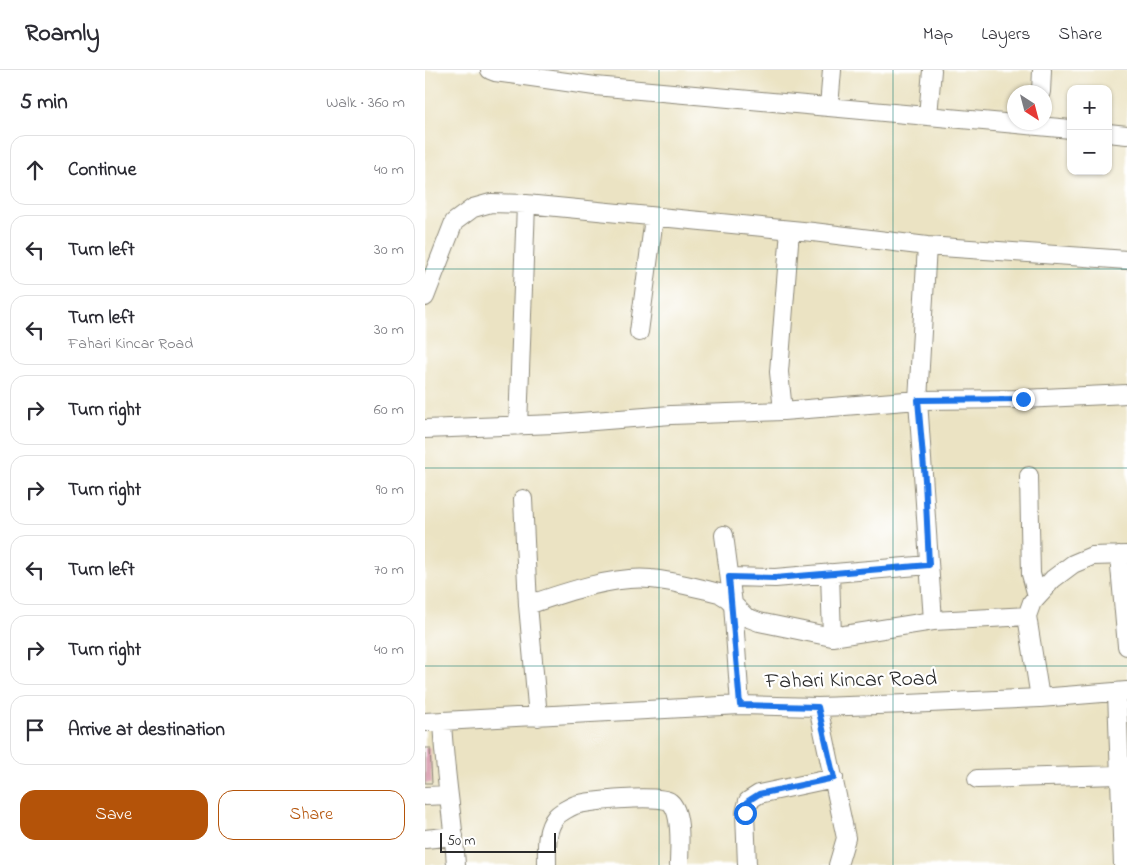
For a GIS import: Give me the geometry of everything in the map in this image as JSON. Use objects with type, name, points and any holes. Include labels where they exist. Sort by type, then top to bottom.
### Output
[{"type":"street","points":[[490,70],[595,86],[1007,122]]},
{"type":"street","points":[[829,107],[832,70]]},
{"type":"street","points":[[928,116],[932,70]]},
{"type":"street","points":[[1042,85],[1043,70]]},
{"type":"street","points":[[1052,126],[1067,128]]},
{"type":"street","points":[[1112,133],[1127,135]]},
{"type":"street","points":[[425,297],[454,222],[473,208],[491,203],[526,204],[790,230],[927,246],[1127,260]]},
{"type":"street","points":[[518,426],[526,204]]},
{"type":"street","points":[[639,332],[654,218]]},
{"type":"street","points":[[783,411],[779,372],[790,230]]},
{"type":"street","points":[[927,246],[918,400],[925,480],[933,621]]},
{"type":"street","points":[[425,429],[518,426],[671,415],[783,411],[918,400],[1023,399],[1127,394]]},
{"type":"street","points":[[1029,476],[1031,574],[1037,596]]},
{"type":"street","points":[[523,500],[528,605],[538,716]]},
{"type":"street","points":[[724,535],[733,604],[740,705]]},
{"type":"street","points":[[1039,698],[1027,616],[1032,602],[1037,596],[1053,578],[1073,564],[1092,556],[1123,555],[1127,646]]},
{"type":"street","points":[[729,577],[775,578],[929,565]]},
{"type":"street","points":[[830,573],[832,637]]},
{"type":"street","points":[[528,605],[614,580],[650,578],[719,593],[747,617],[759,622],[832,637],[933,621],[1027,616]]},
{"type":"street","points":[[1122,691],[1119,775],[1123,865]]},
{"type":"street","name":"Fahari Kincar Road","points":[[433,721],[740,705],[818,707],[1039,698],[1122,691]]},
{"type":"street","points":[[818,707],[846,838],[838,865]]},
{"type":"street","points":[[433,721],[443,754],[456,865]]},
{"type":"street","points":[[977,780],[1119,775]]},
{"type":"street","points":[[747,865],[745,813],[748,801],[759,794],[834,778]]},
{"type":"street","points":[[425,796],[448,795]]},
{"type":"street","points":[[547,865],[547,835],[556,817],[574,805],[614,799],[658,799],[669,802],[678,814],[679,865]]},
{"type":"street","points":[[425,839],[454,836]]},
{"type":"building","points":[[425,748],[430,748],[432,783],[425,783]]},
{"type":"route","points":[[745,813],[748,801],[759,794],[834,778],[818,707],[740,705],[733,604],[729,577],[775,578],[929,565],[925,480],[918,400],[1023,399]]}]
